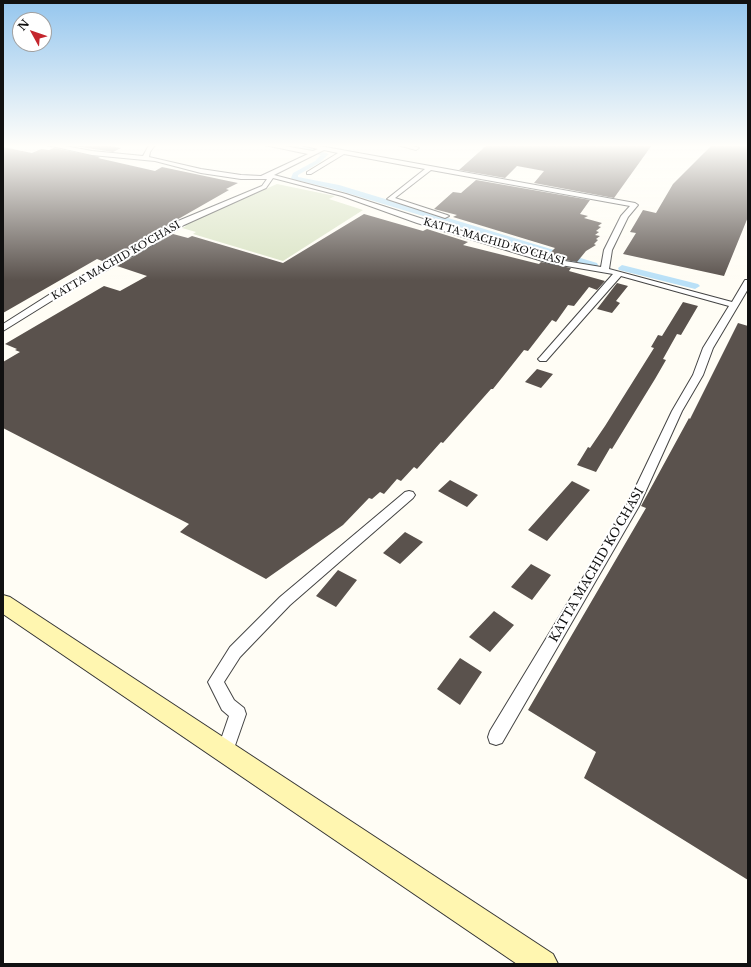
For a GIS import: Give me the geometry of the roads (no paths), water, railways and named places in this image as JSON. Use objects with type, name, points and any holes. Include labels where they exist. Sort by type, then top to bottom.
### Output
[{"type":"street","name":"KATTA MACHID KO'CHASI","points":[[3,328],[58,293],[180,224],[257,190]]},
{"type":"street","name":"KATTA MACHID KO'CHASI","points":[[325,190],[420,221],[552,261],[619,274],[734,305]]},
{"type":"street","name":"KATTA MACHID KO'CHASI","points":[[401,190],[390,199],[445,216]]},
{"type":"street","points":[[553,190],[635,205],[625,216],[608,250],[605,271]]},
{"type":"street","points":[[543,359],[606,286],[619,274]]},
{"type":"street","name":"KATTA MACHID KO'CHASI","points":[[496,737],[633,506],[677,411],[698,375],[708,348],[748,282]]},
{"type":"street","points":[[224,751],[238,714],[228,705],[216,682],[235,652],[285,601],[409,495]]},
{"type":"street","points":[[3,603],[543,964]]},
{"type":"waterway","points":[[346,190],[594,265]]},
{"type":"waterway","points":[[622,268],[695,286]]}]
